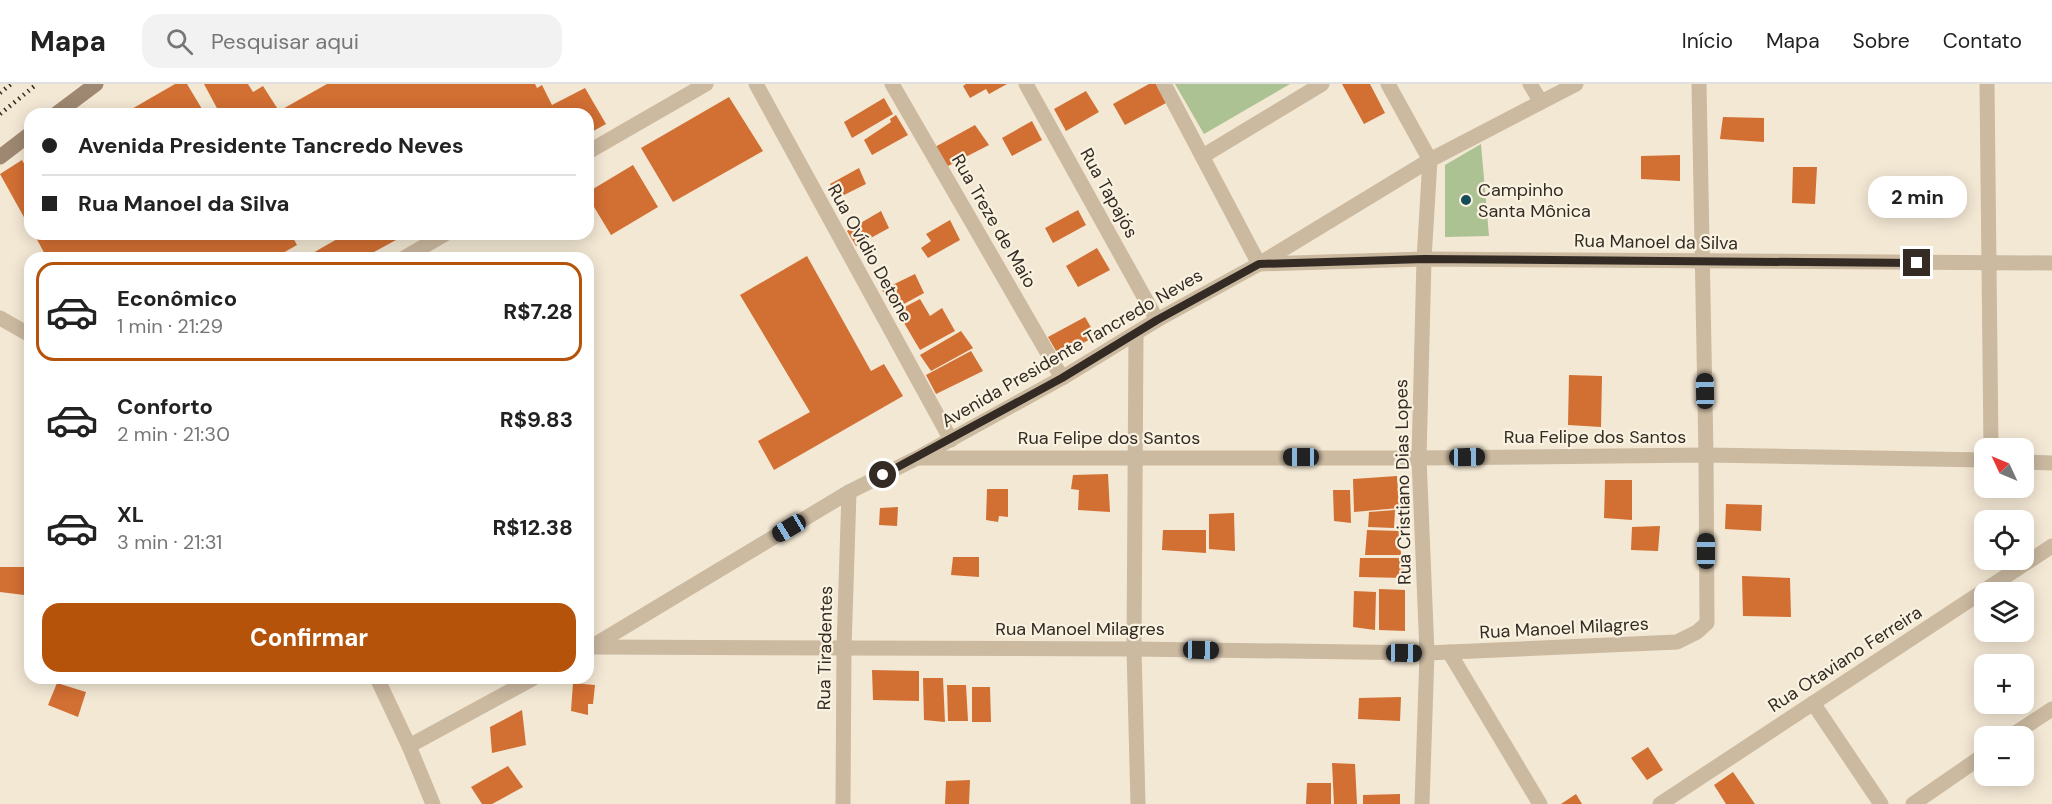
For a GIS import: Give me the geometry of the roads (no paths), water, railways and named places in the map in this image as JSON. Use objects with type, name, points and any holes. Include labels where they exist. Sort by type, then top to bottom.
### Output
[{"type":"street","points":[[65,108],[96,84]]},
{"type":"street","points":[[594,149],[706,84]]},
{"type":"street","name":"Rua Ovídio Detone","points":[[756,84],[951,440]]},
{"type":"street","name":"Rua Treze de Maio","points":[[891,84],[1062,378]]},
{"type":"street","name":"Rua Tapajós","points":[[1026,84],[1157,320]]},
{"type":"street","points":[[1164,84],[1259,264]]},
{"type":"street","points":[[1203,156],[1322,84]]},
{"type":"street","points":[[1388,84],[1430,160]]},
{"type":"street","points":[[1530,84],[1541,102]]},
{"type":"street","name":"Avenida Presidente Tancredo Neves","points":[[594,645],[849,492],[951,440],[1062,378],[1157,320],[1259,264],[1430,160],[1576,84]]},
{"type":"street","points":[[1699,84],[1706,455]]},
{"type":"street","points":[[1987,84],[1991,438]]},
{"type":"street","points":[[0,157],[24,139]]},
{"type":"street","name":"Rua Cristiano Dias Lopes","points":[[1422,804],[1427,653],[1419,458],[1424,259],[1430,160]]},
{"type":"street","points":[[414,252],[435,240]]},
{"type":"street","name":"Rua Manoel da Silva","points":[[1259,264],[1424,259],[2052,263]]},
{"type":"street","points":[[0,318],[24,331]]},
{"type":"street","points":[[1136,334],[1134,649],[1138,804]]},
{"type":"street","name":"Rua Felipe dos Santos","points":[[917,458],[1419,458],[1706,455],[1974,460]]},
{"type":"street","name":"Rua Manoel Milagres","points":[[594,648],[1134,649],[1427,653],[1677,642],[1697,632],[1707,623],[1706,455]]},
{"type":"street","points":[[2034,462],[2052,463]]},
{"type":"street","name":"Rua Tiradentes","points":[[843,804],[844,648],[849,492]]},
{"type":"street","name":"Rua Otaviano Ferreira","points":[[1660,804],[2052,546]]},
{"type":"street","points":[[1449,652],[1540,804]]},
{"type":"street","points":[[380,684],[433,804]]},
{"type":"street","points":[[409,746],[523,684]]},
{"type":"street","points":[[1813,703],[1881,804]]},
{"type":"street","points":[[2026,726],[2052,709]]},
{"type":"street","points":[[1912,804],[1974,762]]},
{"type":"railway","points":[[0,93],[11,84]]},
{"type":"railway","points":[[0,114],[37,84]]},
{"type":"place","name":"Campinho Santa Mônica","points":[[1466,200]]}]
